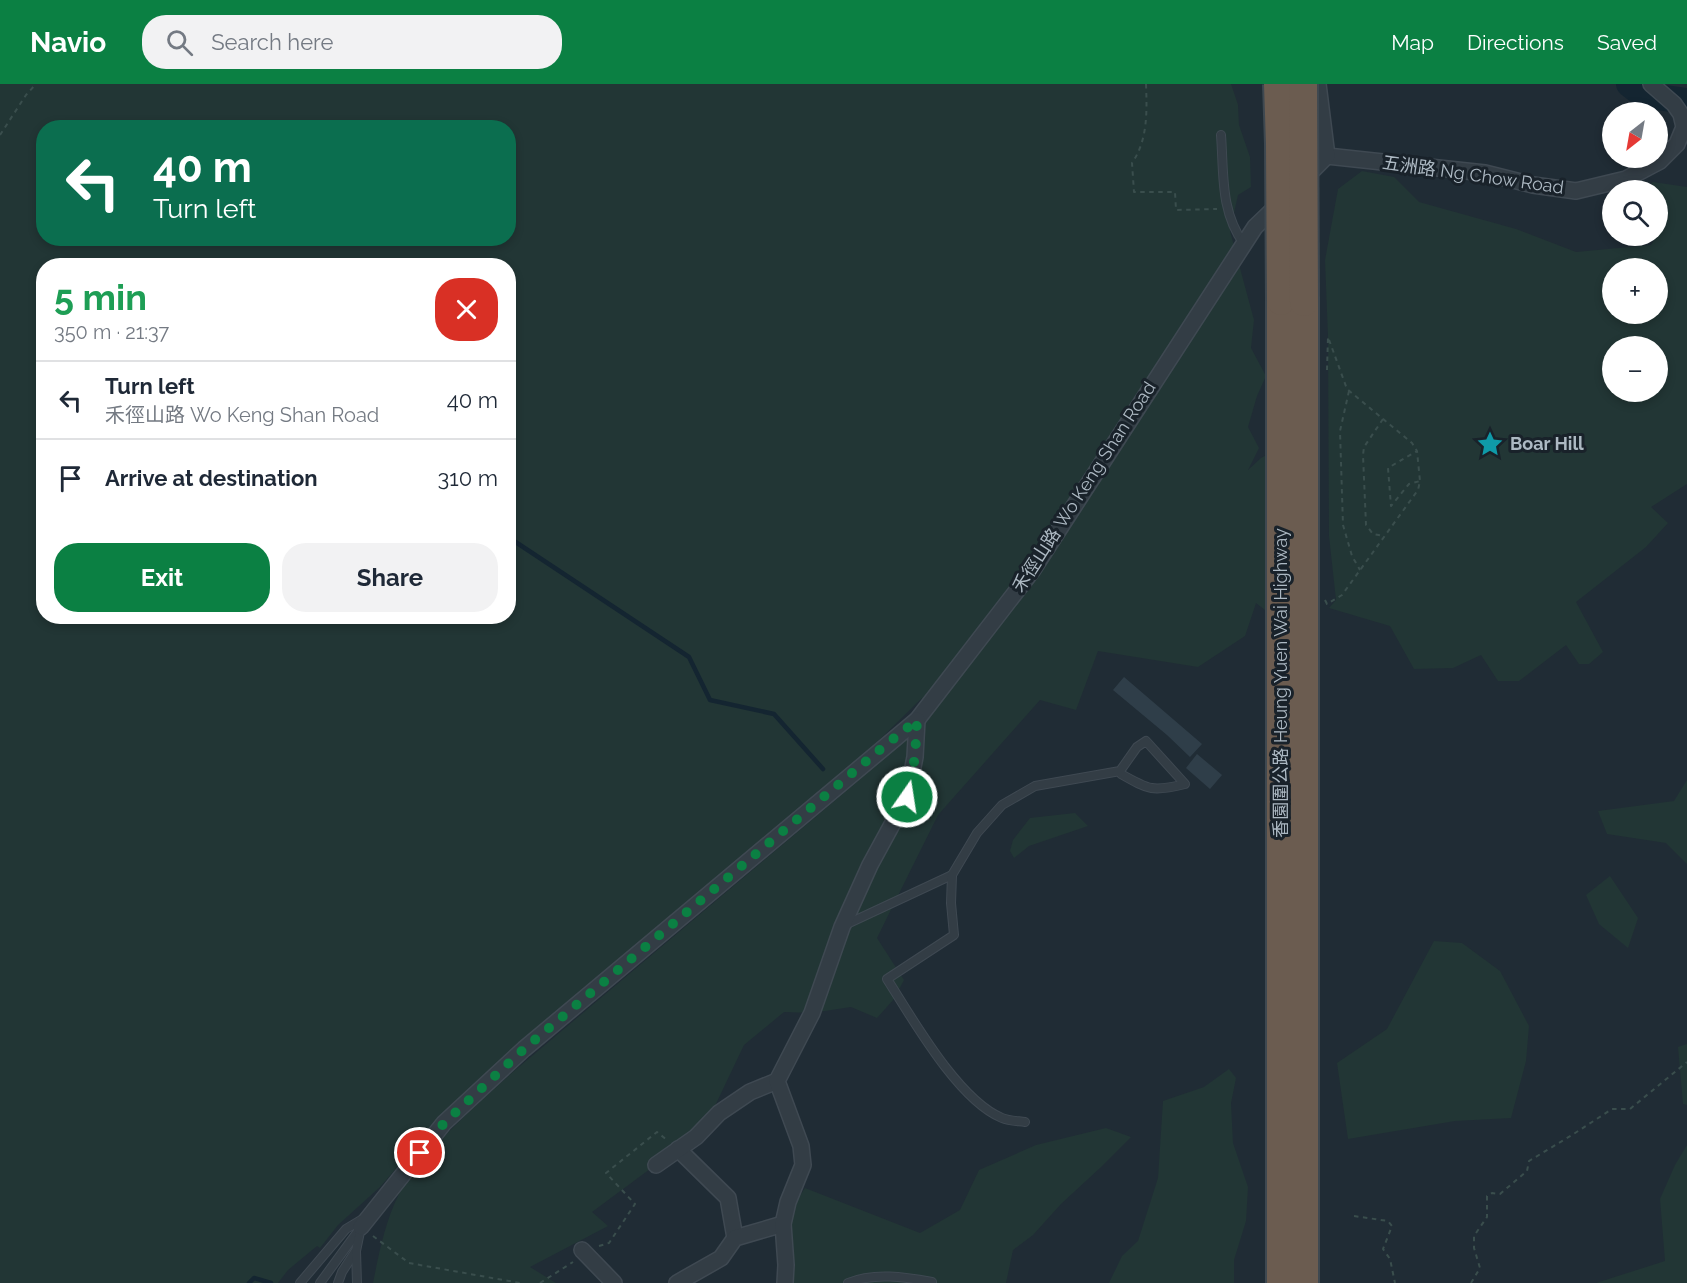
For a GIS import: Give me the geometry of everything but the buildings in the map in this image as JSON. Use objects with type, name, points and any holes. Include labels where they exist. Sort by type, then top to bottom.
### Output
[{"type":"highway","name":"香園圍公路 Heung Yuen Wai Highway","points":[[1278,84],[1281,156],[1293,301]]},
{"type":"highway","name":"香園圍公路 Heung Yuen Wai Highway","points":[[1303,84],[1293,301],[1293,724],[1304,1283]]},
{"type":"highway","name":"香園圍公路 Heung Yuen Wai Highway","points":[[1281,1283],[1293,724]]},
{"type":"street","points":[[1318,84],[1327,156]]},
{"type":"street","name":"五洲路 Ng Chow Road","points":[[1327,156],[1485,173],[1533,185],[1576,191],[1626,179],[1660,161],[1677,144],[1685,128],[1681,114],[1674,104],[1655,87]]},
{"type":"street","name":"禾徑山路 Wo Keng Shan Road","points":[[362,1227],[444,1123],[524,1049],[917,720],[1032,571],[1255,227],[1327,156]]},
{"type":"street","points":[[656,1165],[696,1137],[719,1113],[750,1092],[777,1081],[812,1013],[842,927],[870,865],[907,797],[915,757],[917,720]]},
{"type":"street","points":[[777,1081],[801,1146],[803,1165],[788,1202],[783,1224],[785,1283]]},
{"type":"street","points":[[678,1149],[728,1198],[735,1238]]},
{"type":"street","points":[[677,1283],[721,1258],[735,1238],[783,1224]]},
{"type":"street","points":[[582,1250],[614,1283]]},
{"type":"lane","points":[[1221,135],[1226,208],[1233,230],[1244,244]]},
{"type":"lane","points":[[1025,1122],[1002,1118],[976,1101],[942,1064],[887,979],[954,935],[951,903],[952,875],[977,833],[1002,806],[1035,786],[1120,771],[1137,747],[1146,741],[1185,784],[1161,790],[1145,788],[1121,774],[1120,771]]},
{"type":"lane","points":[[842,927],[952,875]]},
{"type":"lane","points":[[300,1283],[346,1229],[370,1214]]},
{"type":"lane","points":[[320,1283],[362,1227]]},
{"type":"lane","name":"禾徑山路 Wo Keng Shan Road","points":[[357,1283],[356,1251],[362,1227]]},
{"type":"lane","points":[[338,1283],[342,1272],[356,1251]]},
{"type":"lane","points":[[848,1283],[869,1277],[906,1277],[932,1282]]},
{"type":"path","points":[[0,135],[26,95],[36,84]]},
{"type":"path","points":[[1146,84],[1146,131],[1132,163],[1134,192],[1175,192],[1176,210],[1226,208]]},
{"type":"path","points":[[1324,598],[1327,604],[1342,595],[1418,490],[1420,481],[1417,452],[1412,443],[1349,390],[1328,337],[1327,372]]},
{"type":"path","points":[[1349,390],[1340,431],[1343,525],[1352,556],[1360,570]]},
{"type":"path","points":[[1383,420],[1364,447],[1363,455],[1366,525],[1373,534],[1384,536]]},
{"type":"path","points":[[1417,452],[1388,468],[1391,506],[1409,484],[1420,481]]},
{"type":"path","points":[[1470,1283],[1480,1268],[1474,1248],[1474,1236],[1487,1217],[1487,1196],[1492,1193],[1500,1194],[1527,1171],[1529,1161],[1612,1109],[1630,1109],[1687,1062]]},
{"type":"path","points":[[540,1283],[574,1261],[582,1250],[609,1243],[635,1204],[606,1173],[657,1132],[678,1149]]},
{"type":"path","points":[[1354,1216],[1388,1221],[1392,1226],[1383,1249],[1390,1259],[1395,1283]]},
{"type":"path","points":[[362,1227],[409,1263],[520,1283]]},
{"type":"green space","points":[[0,84],[1231,84],[1238,105],[1239,125],[1250,157],[1251,187],[1238,195],[1230,231],[1254,320],[1251,348],[1266,376],[1257,396],[1248,427],[1259,448],[1248,470],[1272,452],[1274,617],[1256,603],[1245,636],[1198,667],[1098,651],[1076,710],[1040,700],[938,815],[877,938],[904,980],[894,999],[877,1018],[851,1007],[812,1013],[784,1012],[744,1045],[704,1129],[592,1212],[608,1226],[530,1267],[556,1283],[373,1283],[386,1227],[399,1194],[413,1172],[444,1137],[513,1072],[858,781],[886,755],[917,720],[922,698],[870,749],[446,1111],[380,1187],[338,1225],[320,1248],[317,1246],[288,1270],[278,1283],[0,1283]]},
{"type":"green space","points":[[1362,171],[1394,177],[1419,202],[1516,229],[1576,252],[1640,246],[1668,246],[1668,184],[1687,187],[1687,484],[1651,507],[1668,523],[1646,547],[1576,602],[1603,652],[1589,664],[1579,664],[1566,645],[1519,681],[1498,681],[1481,655],[1453,668],[1414,669],[1390,626],[1329,608],[1336,600],[1329,536],[1328,337],[1325,260],[1338,189]]},
{"type":"green space","points":[[1687,780],[1687,864],[1666,843],[1607,834],[1598,811],[1674,801]]},
{"type":"green space","points":[[1075,813],[1088,826],[1029,846],[1014,858],[1010,851],[1013,840],[1030,818]]},
{"type":"green space","points":[[1610,876],[1638,918],[1628,948],[1599,924],[1586,895]]},
{"type":"green space","points":[[1434,941],[1462,943],[1500,971],[1529,1026],[1526,1061],[1511,1118],[1455,1121],[1348,1139],[1337,1063],[1387,1029]]},
{"type":"green space","points":[[1687,1044],[1687,1105],[1683,1104],[1678,1047]]},
{"type":"green space","points":[[1229,1069],[1236,1078],[1231,1103],[1233,1143],[1248,1187],[1246,1221],[1234,1260],[1234,1283],[1109,1283],[1122,1256],[1138,1241],[1158,1178],[1163,1101],[1204,1087]]},
{"type":"green space","points":[[1106,1128],[1131,1137],[1061,1204],[1033,1235],[1013,1250],[1006,1283],[790,1283],[791,1210],[805,1188],[920,1233],[960,1210],[979,1170],[1036,1145]]},
{"type":"green space","points":[[1687,1145],[1687,1283],[1596,1283],[1665,1261],[1660,1199]]},
{"type":"waterway","points":[[1629,84],[1643,95],[1687,101]]},
{"type":"waterway","points":[[516,542],[689,657],[710,700],[774,714],[823,769]]},
{"type":"waterway","points":[[249,1283],[254,1278],[271,1283]]},
{"type":"place","name":"Boar Hill","points":[[1490,444]]},
{"type":"route","points":[[420,1153],[444,1123],[524,1049],[917,720],[915,757],[907,797]]}]
